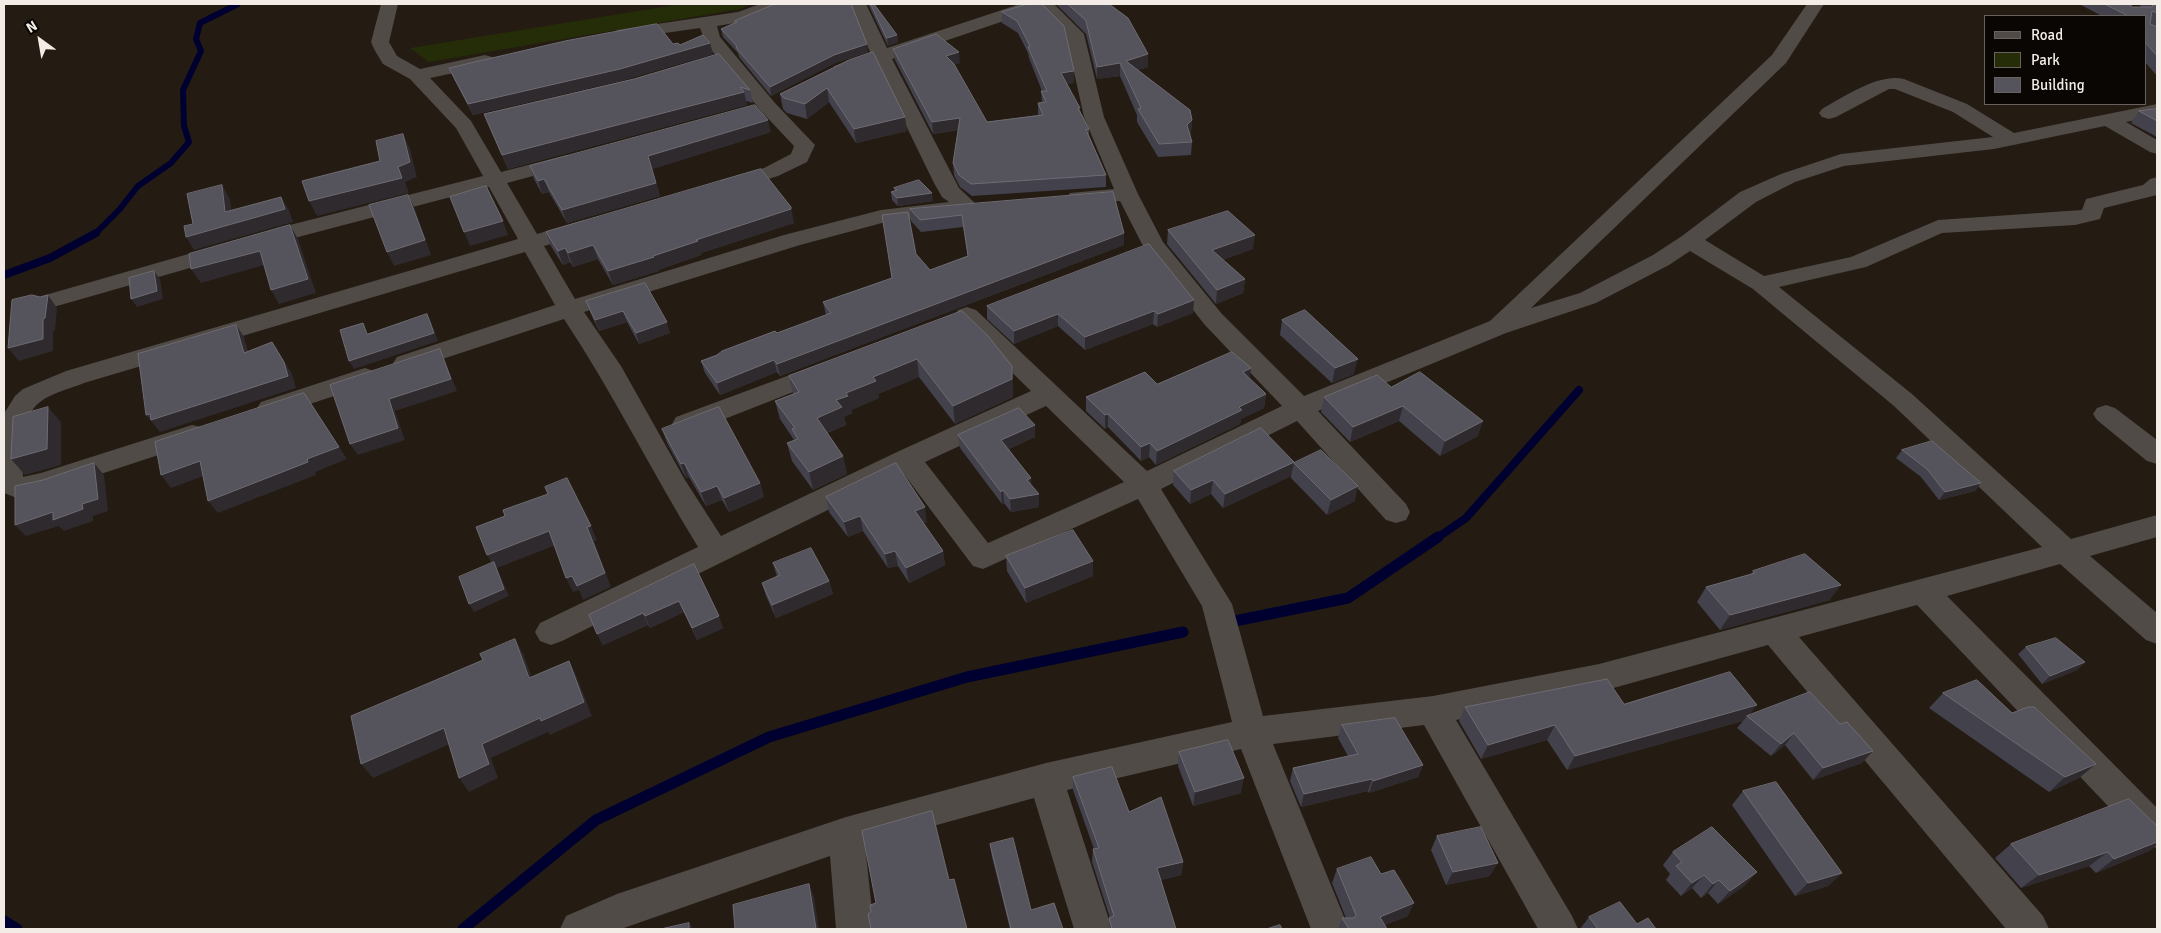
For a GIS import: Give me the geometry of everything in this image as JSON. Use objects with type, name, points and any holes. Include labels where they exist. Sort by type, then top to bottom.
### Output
[{"type":"street","points":[[389,4],[380,42],[390,60],[417,75],[473,123],[494,181],[569,309],[608,366],[646,439],[716,552]]},
{"type":"street","points":[[608,37],[669,26],[707,23],[741,17],[775,4]]},
{"type":"street","points":[[250,415],[569,309],[792,240],[881,217],[976,204],[950,192],[881,55],[858,4]]},
{"type":"street","points":[[826,78],[881,55],[1036,4]]},
{"type":"street","points":[[1044,4],[1074,34],[1094,117],[1127,194],[1144,248],[1300,408],[1396,512]]},
{"type":"street","points":[[1497,326],[1779,59],[1815,4]]},
{"type":"street","points":[[706,191],[771,172],[800,158],[806,145],[720,60],[707,23]]},
{"type":"street","points":[[417,75],[503,58]]},
{"type":"street","points":[[1829,113],[1885,84],[1897,83],[1960,108],[2012,140]]},
{"type":"street","points":[[907,459],[983,558],[1144,485],[1300,408],[1497,326],[1588,298],[1661,260],[1690,241],[1748,196],[1788,178],[1842,160],[1994,144],[2157,110]]},
{"type":"street","points":[[2108,120],[2157,148]]},
{"type":"street","points":[[50,300],[294,231],[589,155]]},
{"type":"street","points":[[1761,284],[1858,262],[1938,227],[2075,218],[2092,214],[2094,204],[2151,190],[2157,183]]},
{"type":"street","points":[[1051,199],[1127,194]]},
{"type":"street","points":[[212,427],[43,483],[17,488],[9,482],[10,441],[18,412],[30,396],[85,374],[604,221]]},
{"type":"street","points":[[1690,241],[1761,284],[1903,400],[2065,552],[2157,631]]},
{"type":"street","points":[[970,314],[1048,394],[1144,485],[1217,604],[1251,732],[1330,929]]},
{"type":"street","points":[[646,439],[844,363]]},
{"type":"street","points":[[550,632],[907,459],[1048,394]]},
{"type":"street","points":[[2106,414],[2157,454]]},
{"type":"street","points":[[579,929],[618,921],[846,834],[1046,779],[1251,732],[1433,710],[1599,678],[2157,526]]},
{"type":"street","points":[[1923,591],[2157,832]]},
{"type":"street","points":[[1774,630],[2030,929]]},
{"type":"street","points":[[1433,710],[1559,929]]},
{"type":"street","points":[[1046,779],[1093,929]]},
{"type":"street","points":[[846,834],[855,929]]},
{"type":"green space","points":[[681,4],[751,4],[740,9],[429,62],[410,48]]},
{"type":"building","points":[[775,4],[851,4],[867,44],[834,55],[770,87],[721,29]]},
{"type":"building","points":[[871,4],[874,4],[897,35],[887,38]]},
{"type":"building","points":[[1028,4],[1042,4],[1064,26],[1074,71],[1061,73],[1080,108],[1078,108],[1089,129],[1086,130],[1106,175],[971,184],[959,175],[953,163],[960,118],[932,122],[893,49],[936,34],[959,52],[946,56],[954,64],[987,122],[1043,115],[1038,103],[1046,102],[1041,91],[1047,91],[1028,47],[1030,46],[1017,21],[1002,12]]},
{"type":"building","points":[[1068,4],[1109,4],[1128,18],[1148,54],[1126,61],[1190,110],[1192,120],[1187,125],[1192,142],[1159,144],[1138,109],[1141,108],[1120,63],[1097,67],[1086,21]]},
{"type":"building","points":[[2105,4],[2130,4],[2132,7],[2152,7],[2153,4],[2157,4],[2157,13],[2152,11],[2150,24],[2157,27],[2157,56],[2146,43],[2146,15],[2127,15]]},
{"type":"building","points":[[657,24],[673,44],[678,43],[680,45],[703,35],[710,43],[620,69],[468,104],[449,68],[565,41]]},
{"type":"building","points":[[873,52],[905,117],[854,129],[827,88],[805,104],[784,98],[780,94],[849,60]]},
{"type":"building","points":[[719,54],[750,90],[740,87],[744,92],[502,155],[484,114],[634,79]]},
{"type":"building","points":[[755,105],[768,120],[648,156],[656,183],[562,210],[544,179],[538,181],[530,166]]},
{"type":"building","points":[[2157,109],[2157,121],[2139,111]]},
{"type":"building","points":[[403,134],[410,162],[398,167],[402,178],[309,201],[302,181],[380,161],[376,141]]},
{"type":"building","points":[[761,169],[791,209],[696,240],[698,241],[654,257],[608,271],[593,245],[568,253],[565,248],[558,251],[546,232]]},
{"type":"building","points":[[919,180],[932,193],[897,198],[891,192],[897,190],[894,188]]},
{"type":"building","points":[[222,185],[225,212],[281,197],[285,209],[186,237],[184,226],[193,224],[187,194]]},
{"type":"building","points":[[486,186],[503,221],[464,232],[450,197]]},
{"type":"building","points":[[1113,192],[1124,233],[777,364],[774,360],[717,383],[701,361],[775,331],[777,333],[831,313],[823,302],[892,278],[882,215],[908,212],[916,254],[930,270],[968,256],[962,215],[920,220],[910,209]]},
{"type":"building","points":[[408,195],[425,240],[387,252],[369,205]]},
{"type":"building","points":[[1228,211],[1255,235],[1212,250],[1245,279],[1217,290],[1168,230]]},
{"type":"building","points":[[290,225],[308,279],[271,290],[260,251],[191,269],[189,254]]},
{"type":"building","points":[[1149,244],[1194,300],[1158,314],[1154,311],[1085,337],[1058,314],[1014,331],[987,306]]},
{"type":"building","points":[[154,271],[157,291],[131,299],[129,278]]},
{"type":"building","points":[[645,283],[667,322],[636,333],[623,311],[595,320],[586,301]]},
{"type":"building","points":[[32,295],[40,297],[48,295],[45,318],[43,319],[43,339],[8,348],[12,300]]},
{"type":"building","points":[[1305,310],[1358,359],[1335,368],[1282,320]]},
{"type":"building","points":[[962,311],[988,336],[1012,366],[1012,379],[953,406],[917,359],[873,377],[876,381],[846,393],[848,396],[836,400],[842,407],[817,418],[843,456],[809,472],[787,443],[798,439],[792,429],[795,428],[775,401],[799,392],[789,376]]},
{"type":"building","points":[[427,314],[434,333],[349,361],[340,330],[363,323],[367,334]]},
{"type":"building","points":[[236,325],[244,353],[272,342],[284,362],[288,376],[151,420],[150,414],[146,415],[138,354]]},
{"type":"building","points":[[440,349],[451,379],[389,399],[398,428],[350,444],[330,385]]},
{"type":"building","points":[[1232,352],[1251,368],[1243,372],[1266,394],[1239,407],[1242,410],[1157,451],[1150,443],[1141,447],[1108,414],[1105,415],[1086,397],[1145,372],[1157,384]]},
{"type":"building","points":[[1420,372],[1483,421],[1445,441],[1403,406],[1353,427],[1324,397],[1377,375],[1391,387]]},
{"type":"building","points":[[304,393],[339,447],[307,459],[308,462],[208,501],[200,461],[161,475],[155,442]]},
{"type":"building","points":[[48,407],[47,449],[11,459],[13,417]]},
{"type":"building","points":[[719,407],[760,483],[724,498],[717,486],[701,492],[684,463],[681,464],[662,429]]},
{"type":"building","points":[[1019,408],[1035,425],[1001,440],[1031,478],[1027,480],[1039,494],[1010,499],[1003,490],[1001,492],[958,435]]},
{"type":"building","points":[[1261,428],[1294,462],[1225,494],[1213,480],[1191,490],[1174,471]]},
{"type":"building","points":[[1932,441],[1981,483],[1945,492],[1927,469],[1902,450]]},
{"type":"building","points":[[1321,450],[1358,486],[1331,500],[1294,463]]},
{"type":"building","points":[[94,463],[98,499],[82,504],[83,509],[53,520],[53,512],[15,525],[15,486],[43,480]]},
{"type":"building","points":[[896,463],[925,507],[915,511],[943,551],[906,568],[895,551],[885,554],[860,516],[844,522],[826,497]]},
{"type":"building","points":[[567,478],[591,526],[587,527],[605,573],[577,586],[572,576],[566,578],[549,531],[487,555],[476,527],[505,516],[503,510],[548,494],[545,487]]},
{"type":"building","points":[[1073,530],[1093,561],[1025,588],[1006,556]]},
{"type":"building","points":[[811,548],[829,581],[772,605],[762,583],[780,575],[773,563]]},
{"type":"building","points":[[1805,554],[1841,585],[1730,615],[1706,587],[1755,573],[1753,571]]},
{"type":"building","points":[[494,562],[504,589],[469,604],[459,577]]},
{"type":"building","points":[[694,564],[719,616],[692,628],[679,601],[645,616],[643,613],[597,634],[589,615]]},
{"type":"building","points":[[2056,638],[2085,662],[2050,676],[2026,647]]},
{"type":"building","points":[[515,639],[529,678],[569,661],[584,702],[541,721],[540,718],[482,744],[489,764],[459,778],[444,728],[361,764],[351,716],[483,660],[480,654]]},
{"type":"building","points":[[1730,672],[1757,705],[1575,756],[1555,725],[1488,745],[1465,707],[1607,679],[1624,704]]},
{"type":"building","points":[[1977,680],[2012,713],[2028,707],[2034,707],[2096,764],[2065,777],[1943,693]]},
{"type":"building","points":[[1810,692],[1840,724],[1847,722],[1873,751],[1823,768],[1794,733],[1781,744],[1747,716]]},
{"type":"building","points":[[1395,718],[1423,765],[1373,781],[1372,779],[1304,794],[1293,768],[1358,754],[1342,725]]},
{"type":"building","points":[[1228,740],[1244,778],[1195,792],[1179,752]]},
{"type":"building","points":[[1112,767],[1129,812],[1161,797],[1183,862],[1157,868],[1176,929],[1112,929],[1109,918],[1114,916],[1093,849],[1099,848],[1073,777]]},
{"type":"building","points":[[1776,782],[1842,873],[1808,883],[1743,791]]},
{"type":"building","points":[[2129,799],[2157,826],[2157,842],[2114,859],[2108,852],[2039,875],[2011,844]]},
{"type":"building","points":[[932,811],[949,880],[954,879],[967,929],[871,929],[868,914],[871,912],[870,905],[876,903],[862,831]]},
{"type":"building","points":[[1481,827],[1498,863],[1453,872],[1437,836]]},
{"type":"building","points":[[1712,827],[1757,872],[1730,891],[1719,880],[1713,884],[1704,875],[1692,883],[1676,866],[1682,862],[1673,852]]},
{"type":"building","points":[[1013,838],[1031,910],[1054,903],[1063,929],[1011,929],[990,844]]},
{"type":"building","points":[[1371,857],[1381,874],[1394,870],[1414,903],[1380,917],[1387,929],[1349,929],[1342,918],[1354,918],[1356,915],[1337,869]]},
{"type":"building","points":[[809,884],[816,929],[735,929],[733,905]]},
{"type":"building","points":[[1620,902],[1637,924],[1648,918],[1656,929],[1598,929],[1589,917]]},
{"type":"building","points":[[689,923],[689,929],[661,929]]},
{"type":"building","points":[[1280,925],[1282,929],[1267,929]]},
{"type":"waterway","points":[[96,233],[119,210],[138,186],[171,163],[189,142],[184,126],[183,90],[201,51],[196,39],[200,23],[238,4]]},
{"type":"waterway","points":[[4,275],[50,258],[96,233]]},
{"type":"waterway","points":[[1437,538],[1466,518],[1579,390]]},
{"type":"waterway","points":[[1235,621],[1348,598],[1438,537]]},
{"type":"waterway","points":[[463,929],[596,820],[769,737],[967,677],[1183,632]]},
{"type":"waterway","points":[[4,921],[17,929]]}]
